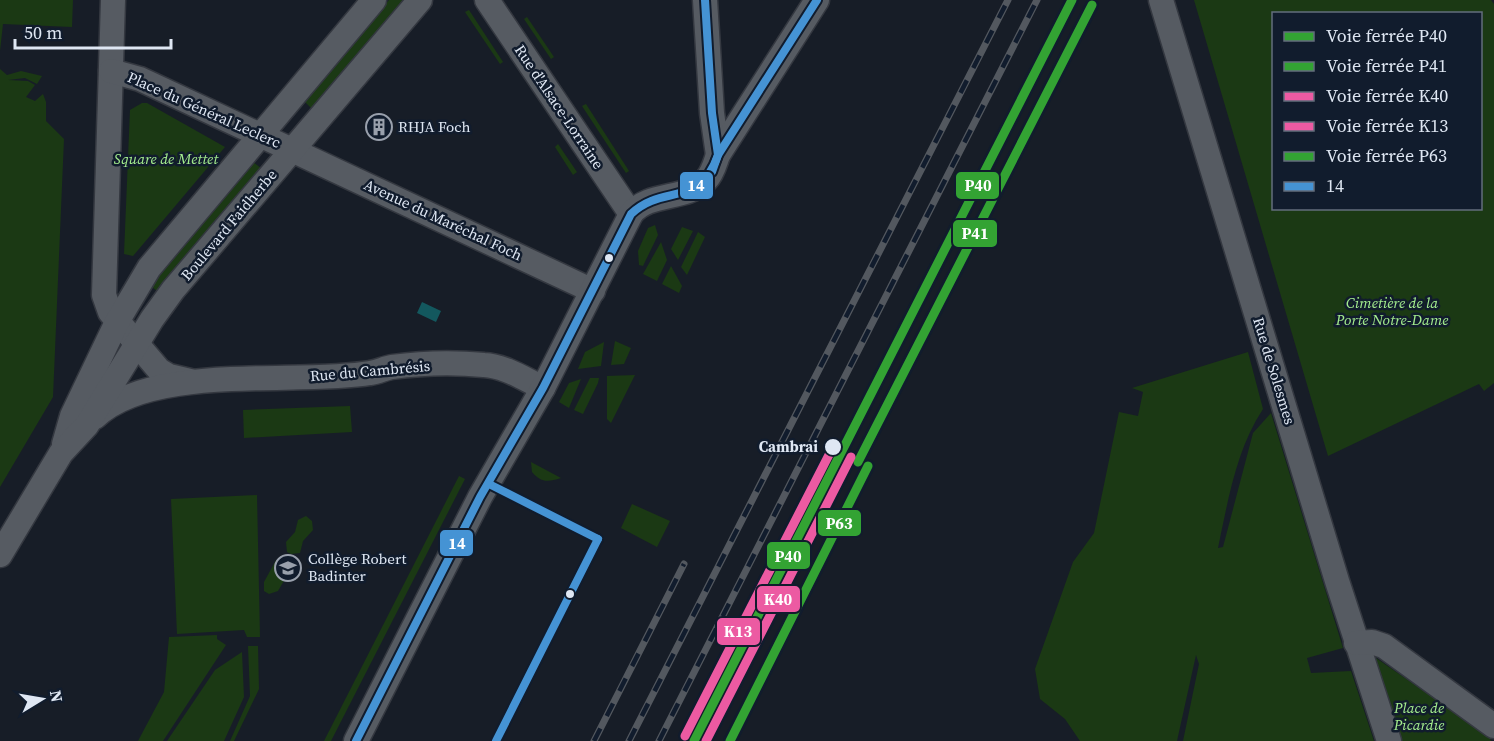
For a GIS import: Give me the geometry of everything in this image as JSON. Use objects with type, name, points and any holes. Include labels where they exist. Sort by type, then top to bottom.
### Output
[{"type":"street","points":[[111,71],[113,0]]},
{"type":"street","points":[[61,453],[72,416],[117,322],[156,259],[374,0]]},
{"type":"street","name":"Boulevard Faidherbe","points":[[87,425],[137,343],[173,290],[420,0]]},
{"type":"street","name":"Rue d'Alsace-Lorraine","points":[[488,0],[631,214]]},
{"type":"street","points":[[705,0],[712,113],[718,154]]},
{"type":"street","points":[[356,741],[480,497],[543,388],[631,214],[643,204],[703,183],[710,175],[718,154],[817,0]]},
{"type":"street","name":"Rue de Solesmes","points":[[1161,0],[1356,643],[1389,741]]},
{"type":"street","name":"Place du Général Leclerc","points":[[137,343],[117,322],[106,304],[103,288],[111,71],[140,79],[293,149]]},
{"type":"street","name":"Avenue du Maréchal Foch","points":[[293,149],[593,291]]},
{"type":"street","name":"Rue du Cambrésis","points":[[137,343],[163,373],[192,382]]},
{"type":"street","name":"Rue du Cambrésis","points":[[87,425],[104,409],[115,403],[149,391],[192,382],[372,373],[392,367],[466,364],[501,368],[543,388]]},
{"type":"street","points":[[0,555],[61,453],[87,425]]},
{"type":"street","points":[[1356,643],[1372,642],[1384,646],[1494,726]]},
{"type":"green space","points":[[0,0],[73,0],[72,27],[3,24],[0,51]]},
{"type":"green space","points":[[389,0],[403,0],[312,109],[304,101]]},
{"type":"green space","name":"Cimetière de la Porte Notre-Dame","points":[[1194,0],[1491,0],[1494,4],[1494,383],[1484,391],[1479,384],[1328,456]]},
{"type":"green space","points":[[469,10],[503,62],[500,64],[465,12]]},
{"type":"green space","points":[[527,17],[554,57],[551,59],[524,19]]},
{"type":"green space","points":[[0,69],[7,75],[21,71],[42,76],[37,84],[25,78],[8,80],[28,81],[35,85],[26,97],[35,101],[43,94],[46,102],[46,121],[64,139],[53,397],[0,487]]},
{"type":"green space","name":"Square de Mettet","points":[[142,103],[147,103],[225,147],[133,256],[124,254],[130,110]]},
{"type":"green space","points":[[586,104],[629,171],[626,173],[582,106]]},
{"type":"green space","points":[[558,144],[577,172],[573,175],[555,147]]},
{"type":"green space","points":[[253,162],[261,168],[158,292],[151,286]]},
{"type":"green space","points":[[655,225],[658,235],[643,266],[639,265],[638,251],[648,228]]},
{"type":"green space","points":[[682,227],[693,231],[678,260],[671,249]]},
{"type":"green space","points":[[698,232],[705,237],[687,275],[681,267]]},
{"type":"green space","points":[[661,242],[667,260],[657,281],[643,274]]},
{"type":"green space","points":[[671,266],[682,286],[679,293],[662,284]]},
{"type":"green space","points":[[615,341],[631,348],[624,364],[611,365]]},
{"type":"green space","points":[[604,342],[601,366],[578,369],[585,352]]},
{"type":"green space","points":[[1248,352],[1263,409],[1246,441],[1240,459],[1218,548],[1223,547],[1253,433],[1271,413],[1343,648],[1307,658],[1311,673],[1351,671],[1374,741],[1183,741],[1199,664],[1196,655],[1177,741],[1080,741],[1065,719],[1040,699],[1035,669],[1073,562],[1094,533],[1119,412],[1138,416],[1143,392],[1132,388]]},
{"type":"green space","points":[[635,375],[611,423],[607,419],[607,376]]},
{"type":"green space","points":[[590,378],[599,378],[583,414],[574,410]]},
{"type":"green space","points":[[581,379],[569,408],[559,402],[569,383]]},
{"type":"green space","points":[[350,406],[352,432],[244,438],[243,410]]},
{"type":"green space","points":[[531,462],[561,478],[548,481],[538,478],[532,472]]},
{"type":"green space","points":[[459,476],[465,479],[331,741],[324,741]]},
{"type":"green space","points":[[257,495],[260,637],[247,637],[244,630],[177,634],[171,499]]},
{"type":"green space","points":[[632,504],[670,521],[657,547],[621,528]]},
{"type":"green space","points":[[306,516],[312,521],[313,530],[303,541],[300,553],[291,554],[287,552],[286,542],[295,532],[298,520]]},
{"type":"green space","points":[[276,560],[287,562],[289,572],[278,591],[269,594],[264,591],[264,582]]},
{"type":"green space","points":[[217,635],[217,639],[226,645],[163,741],[138,741],[164,692],[169,637]]},
{"type":"green space","points":[[248,646],[258,646],[259,689],[234,741],[230,741],[250,696]]},
{"type":"green space","points":[[242,652],[244,697],[224,741],[167,741],[215,670]]},
{"type":"green space","name":"Place de Picardie","points":[[1376,658],[1489,736],[1491,741],[1401,741],[1374,659]]},
{"type":"water","points":[[422,302],[441,311],[436,322],[417,313]]},
{"type":"railway","points":[[629,741],[1008,0]]},
{"type":"railway","points":[[659,741],[1037,0]]},
{"type":"railway","points":[[594,741],[684,564]]},
{"type":"rail line","name":"P40","points":[[694,741],[1072,0]]},
{"type":"rail line","name":"P41","points":[[858,462],[1092,5]]},
{"type":"rail line","name":"K13","points":[[685,736],[833,447]]},
{"type":"rail line","name":"K40","points":[[706,741],[851,457]]},
{"type":"rail line","name":"P63","points":[[730,741],[868,466]]},
{"type":"transit line","name":"14","points":[[705,0],[712,113],[718,155],[712,172]]},
{"type":"transit line","name":"14","points":[[356,741],[480,497],[543,388],[631,214],[656,199],[680,193],[701,183],[817,0]]},
{"type":"transit line","name":"14","points":[[489,484],[598,539]]},
{"type":"transit line","name":"14","points":[[496,741],[598,539]]},
{"type":"place","name":"RHJA Foch","points":[[379,127]]},
{"type":"place","name":"Cambrai","points":[[833,447]]},
{"type":"place","name":"Collège Robert Badinter","points":[[288,568]]}]
